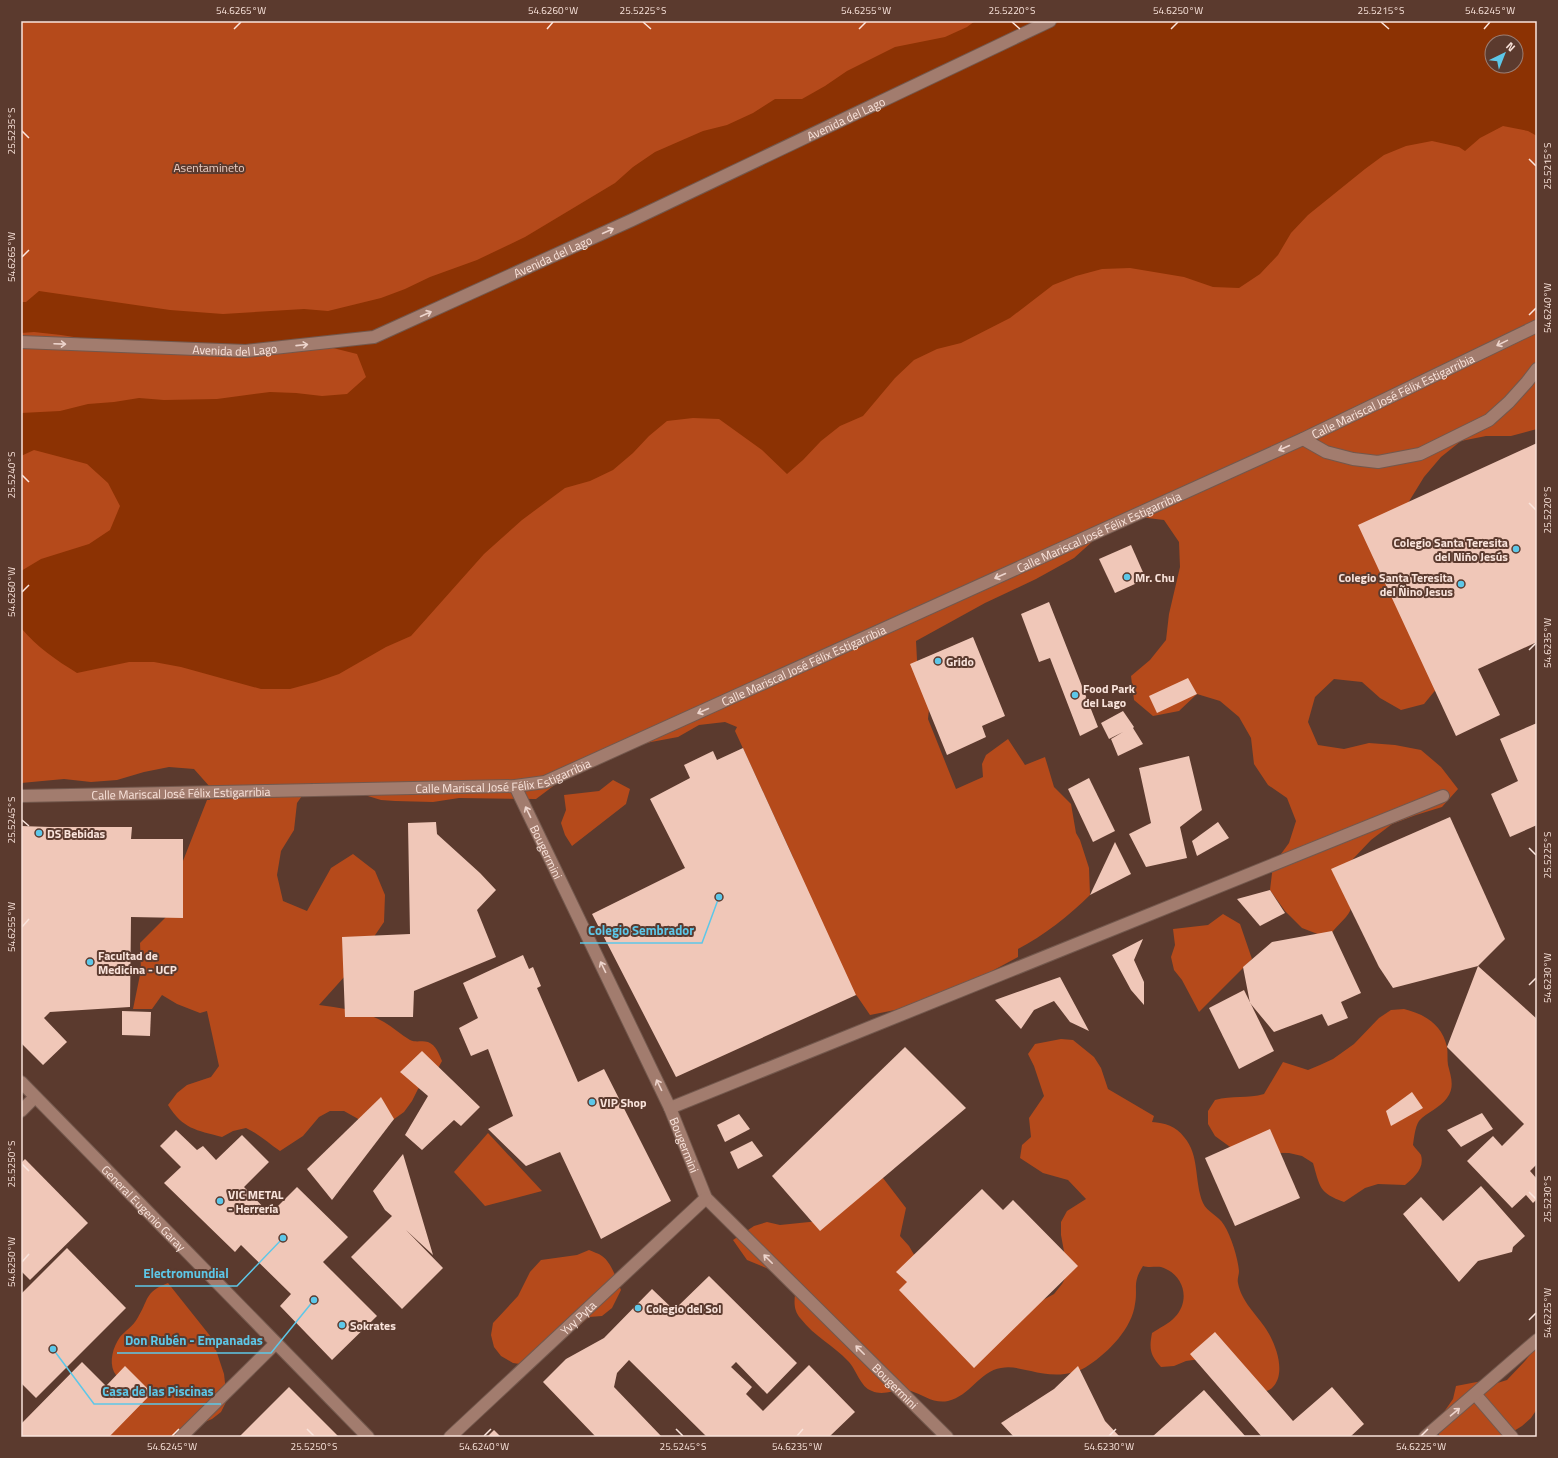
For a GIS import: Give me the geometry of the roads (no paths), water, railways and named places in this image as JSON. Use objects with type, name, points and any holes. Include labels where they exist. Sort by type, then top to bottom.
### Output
[{"type":"street","name":"Avenida del Lago","points":[[21,342],[246,351],[374,337],[632,220],[1050,21]]},
{"type":"street","name":"Calle Mariscal José Félix Estigarribia","points":[[21,796],[515,786],[545,782],[1303,439],[1537,326]]},
{"type":"street","points":[[1303,439],[1326,452],[1353,459],[1378,462],[1420,454],[1489,420],[1509,402],[1537,369]]},
{"type":"street","name":"Bougermini","points":[[515,786],[670,1108],[706,1198],[947,1437]]},
{"type":"street","points":[[670,1108],[1444,796]]},
{"type":"street","name":"General Eugenio Garay","points":[[21,1082],[368,1437]]},
{"type":"street","points":[[21,1111],[36,1097]]},
{"type":"street","name":"Yvy Pyta","points":[[450,1437],[706,1198]]},
{"type":"street","points":[[1425,1437],[1537,1340]]},
{"type":"street","points":[[181,1437],[276,1343]]},
{"type":"street","points":[[1475,1394],[1512,1437]]},
{"type":"place","name":"Colegio Santa Teresita del Niño Jesús","points":[[1516,549]]},
{"type":"place","name":"Mr. Chu","points":[[1127,577]]},
{"type":"place","name":"Colegio Santa Teresita del Ñino Jesus","points":[[1461,584]]},
{"type":"place","name":"Grido","points":[[938,661]]},
{"type":"place","name":"Food Park del Lago","points":[[1075,695]]},
{"type":"place","name":"DS Bebidas","points":[[39,833]]},
{"type":"place","name":"Colegio Sembrador","points":[[719,897]]},
{"type":"place","name":"Facultad de Medicina - UCP","points":[[90,962]]},
{"type":"place","name":"VIP Shop","points":[[592,1102]]},
{"type":"place","name":"VIC METAL - Herrería","points":[[220,1201]]},
{"type":"place","name":"Electromundial","points":[[283,1238]]},
{"type":"place","name":"Don Rubén - Empanadas","points":[[314,1300]]},
{"type":"place","name":"Colegio del Sol","points":[[638,1308]]},
{"type":"place","name":"Sokrates","points":[[342,1325]]},
{"type":"place","name":"Casa de las Piscinas","points":[[53,1349]]},
{"type":"park label","name":"Asentamineto","points":[[209,167]]}]
